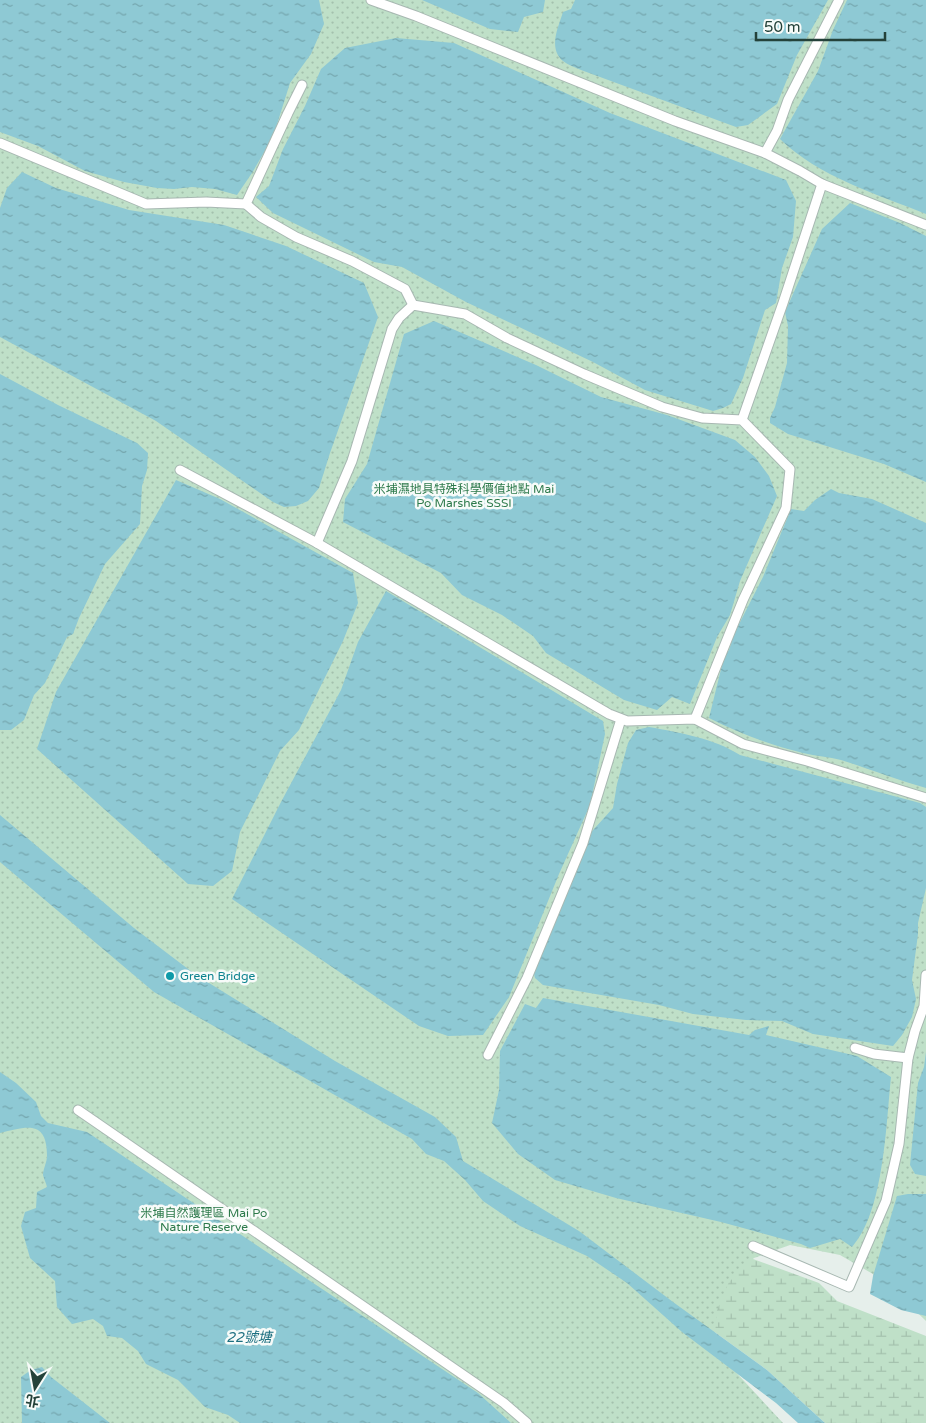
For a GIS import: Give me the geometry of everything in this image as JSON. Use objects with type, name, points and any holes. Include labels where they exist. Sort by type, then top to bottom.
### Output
[{"type":"lane","points":[[370,0],[416,16],[676,121],[764,153],[822,184],[926,224]]},
{"type":"lane","points":[[764,153],[777,131],[788,100],[839,0]]},
{"type":"lane","points":[[246,204],[302,86]]},
{"type":"lane","points":[[0,144],[146,204],[206,202],[246,204],[261,217],[296,237],[352,261],[405,289],[413,305]]},
{"type":"lane","points":[[742,420],[784,303],[822,184]]},
{"type":"lane","points":[[413,305],[465,314],[507,338],[584,374],[662,407],[702,418],[742,420],[790,469],[786,508],[744,600],[695,719]]},
{"type":"lane","points":[[317,543],[352,461],[392,329],[399,318],[413,305]]},
{"type":"lane","points":[[180,470],[317,543],[609,714],[627,721],[695,719],[743,744],[807,761],[926,798]]},
{"type":"lane","points":[[488,1055],[527,978],[583,843],[621,719]]},
{"type":"lane","points":[[753,1246],[849,1287],[886,1201],[899,1144],[908,1058],[924,1006],[926,975]]},
{"type":"lane","points":[[855,1048],[874,1054],[908,1058]]},
{"type":"lane","points":[[78,1110],[504,1403],[527,1423]]},
{"type":"green space","name":"米埔濕地具特殊科學價值地點 Mai Po Marshes SSSI","points":[[0,0],[926,0],[926,1321],[885,1281],[840,1255],[790,1245],[754,1258],[729,1282],[717,1310],[715,1335],[731,1367],[783,1423],[0,1423]]},
{"type":"green space","points":[[0,760],[633,1215],[819,1283],[837,1301],[926,1336],[926,1423],[825,1423],[767,1370],[673,1302]]},
{"type":"water","points":[[0,0],[319,0],[324,24],[311,54],[290,83],[273,137],[237,195],[215,189],[192,187],[157,188],[124,182],[85,171],[38,146],[0,132]]},
{"type":"water","points":[[422,0],[545,0],[543,12],[524,17],[518,32],[490,29]]},
{"type":"water","points":[[575,0],[828,0],[797,55],[777,104],[748,125],[736,127],[581,70],[563,61],[558,56],[556,50],[557,31],[563,12],[571,9]]},
{"type":"water","points":[[847,0],[926,0],[926,214],[869,192],[830,174],[812,164],[780,139],[818,71],[833,30]]},
{"type":"water","points":[[396,38],[454,43],[610,113],[786,180],[796,201],[793,237],[782,268],[776,303],[765,310],[743,378],[731,404],[713,411],[645,390],[593,362],[466,302],[402,267],[374,262],[273,213],[256,197],[269,186],[283,149],[321,69],[345,48]]},
{"type":"water","points":[[22,172],[56,188],[129,210],[224,225],[286,246],[364,283],[378,317],[319,488],[308,501],[296,506],[284,507],[273,502],[156,421],[0,337],[0,208],[7,188]]},
{"type":"water","points":[[850,203],[900,223],[926,236],[926,482],[884,464],[788,434],[770,423],[787,363],[788,326],[785,312],[822,229]]},
{"type":"water","points":[[434,321],[536,365],[601,397],[667,415],[735,440],[755,457],[769,476],[777,496],[740,581],[730,615],[717,637],[690,704],[672,697],[657,710],[624,700],[546,653],[533,636],[502,615],[462,595],[441,573],[343,522],[345,499],[367,464],[404,334]]},
{"type":"water","points":[[0,374],[58,405],[137,443],[148,453],[147,470],[142,486],[140,524],[105,564],[73,634],[67,637],[45,683],[34,695],[24,720],[11,730],[0,730]]},
{"type":"water","points":[[176,480],[220,499],[353,573],[358,603],[343,641],[299,730],[280,751],[240,832],[232,871],[213,886],[188,884],[37,749],[56,692]]},
{"type":"water","points":[[831,489],[839,493],[872,499],[926,523],[926,788],[841,760],[803,753],[779,746],[743,734],[709,718],[724,657],[763,577],[791,509],[804,511],[815,500]]},
{"type":"water","points":[[386,591],[603,721],[605,734],[590,805],[559,874],[509,997],[483,1035],[448,1036],[419,1026],[232,899],[341,690],[358,642]]},
{"type":"water","points":[[649,727],[696,737],[719,744],[740,755],[920,803],[926,807],[926,888],[918,923],[912,980],[916,999],[912,1017],[893,1046],[813,1034],[782,1021],[746,1020],[693,1014],[659,1005],[543,985],[535,978],[532,966],[585,839],[613,808],[628,743],[636,730]]},
{"type":"water","points":[[0,815],[134,928],[196,975],[335,1061],[435,1117],[456,1137],[463,1161],[579,1231],[767,1370],[825,1423],[798,1423],[776,1403],[682,1332],[627,1283],[587,1256],[520,1226],[483,1201],[465,1180],[444,1161],[426,1154],[412,1139],[154,992],[0,862]]},
{"type":"water","points":[[543,998],[749,1035],[755,1030],[769,1026],[766,1035],[857,1056],[891,1077],[885,1142],[877,1190],[863,1232],[852,1247],[840,1239],[810,1248],[721,1222],[616,1198],[555,1180],[518,1154],[492,1123],[499,1090],[500,1051],[525,1004],[536,1008]]},
{"type":"water","points":[[926,1052],[926,1176],[915,1174],[910,1165],[918,1083],[924,1067]]},
{"type":"water","name":"22號塘","points":[[0,1072],[16,1083],[36,1102],[41,1116],[48,1123],[87,1132],[478,1393],[511,1423],[240,1423],[228,1415],[205,1407],[178,1380],[146,1364],[138,1351],[122,1338],[107,1336],[103,1326],[93,1319],[72,1324],[57,1307],[55,1281],[30,1258],[21,1226],[25,1212],[36,1208],[37,1192],[47,1187],[43,1175],[47,1158],[46,1144],[39,1131],[33,1128],[0,1133]]},
{"type":"water","points":[[926,1194],[926,1316],[901,1310],[870,1294],[873,1276],[897,1196]]},
{"type":"water","points":[[42,1367],[51,1377],[110,1423],[22,1423],[21,1377],[31,1370]]},
{"type":"place","name":"Green Bridge","points":[[170,976]]},
{"type":"park label","name":"米埔自然護理區 Mai Po Nature Reserve","points":[[204,1220]]}]
